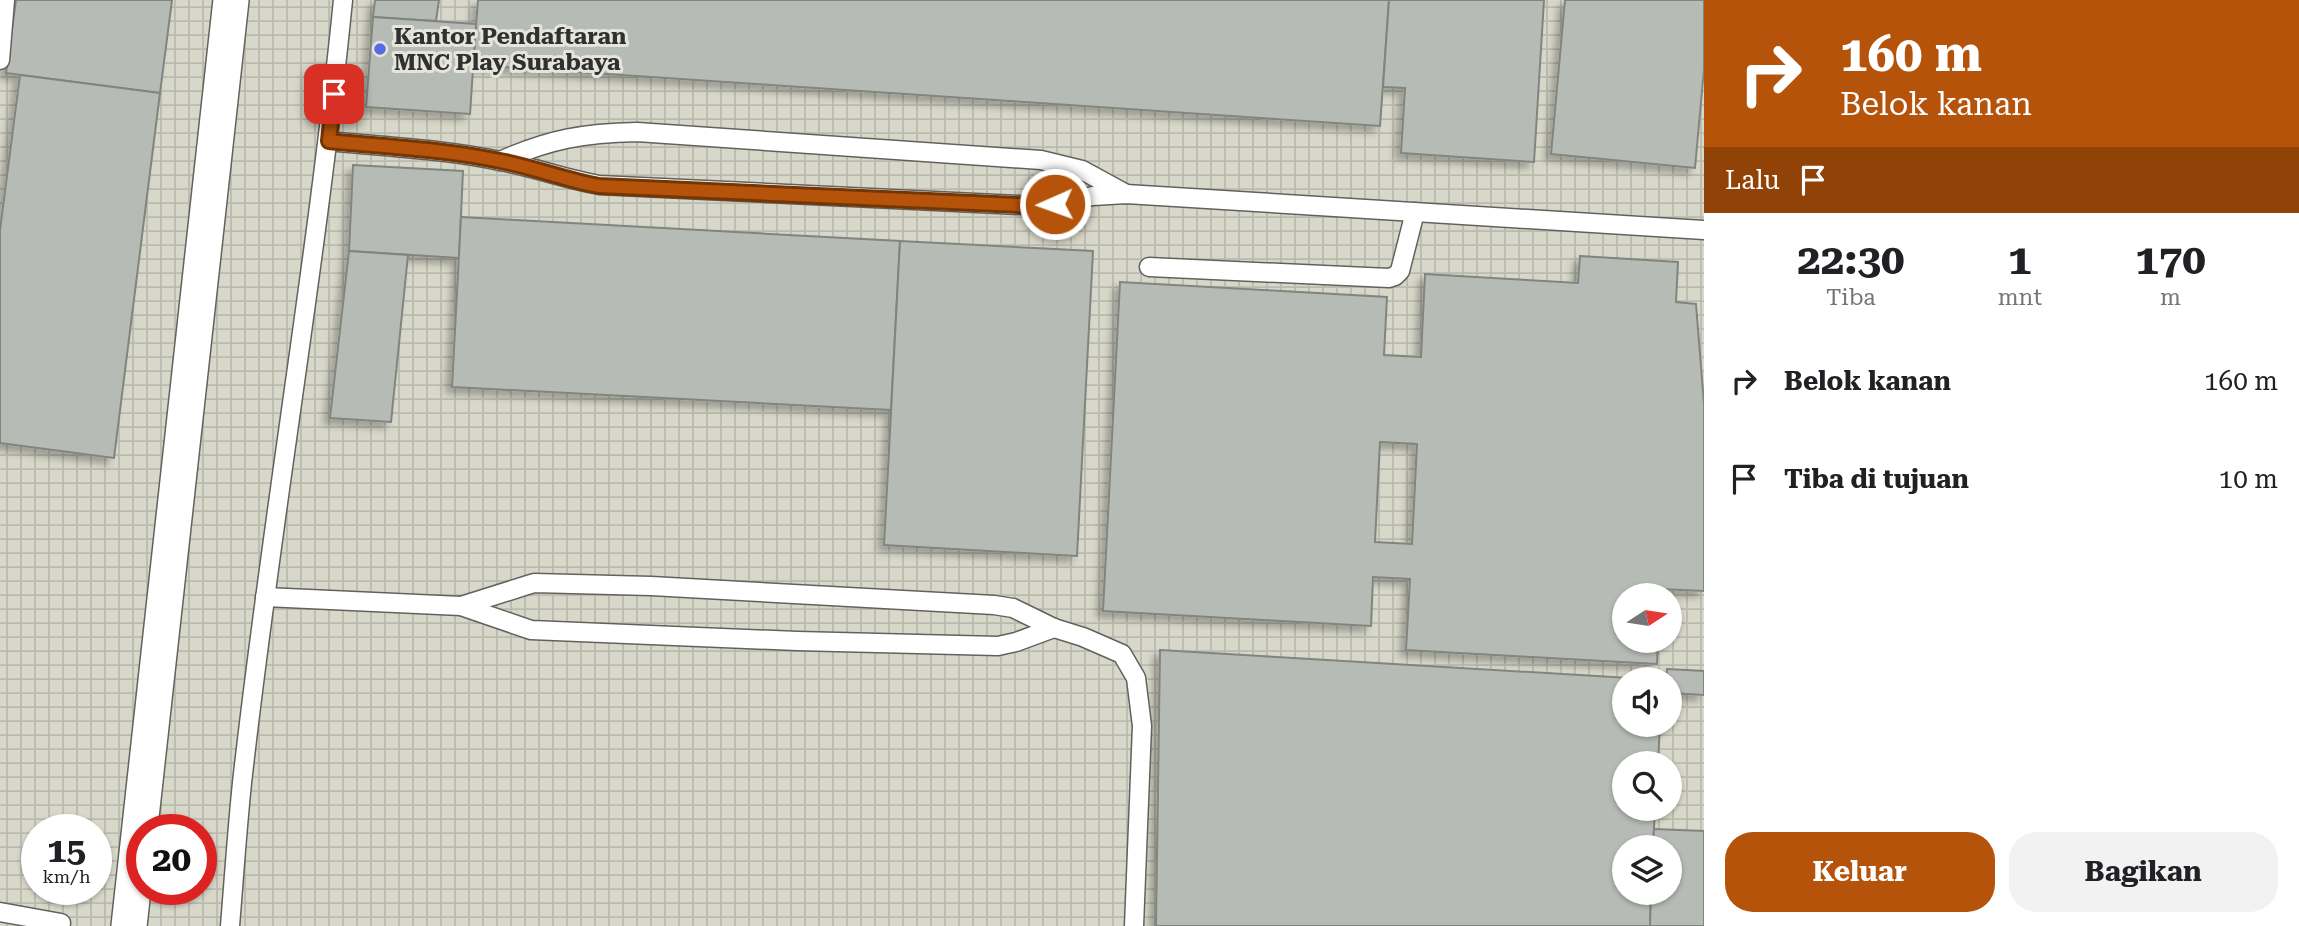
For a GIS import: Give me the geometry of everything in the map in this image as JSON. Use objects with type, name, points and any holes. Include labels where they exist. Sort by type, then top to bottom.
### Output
[{"type":"street","points":[[129,926],[231,0]]},
{"type":"lane","points":[[0,60],[5,0]]},
{"type":"lane","points":[[230,926],[242,785],[265,597],[329,141],[344,0]]},
{"type":"lane","points":[[500,161],[533,146],[565,138],[596,133],[637,132],[1041,160],[1082,170],[1126,194]]},
{"type":"lane","points":[[329,141],[500,161],[599,186],[1040,206],[1093,196],[1126,194],[1704,230]]},
{"type":"lane","points":[[1149,267],[1389,278],[1400,271],[1415,212]]},
{"type":"lane","points":[[461,606],[534,583],[652,586],[994,605],[1013,608],[1054,628],[1122,654],[1136,678],[1142,726],[1134,926]]},
{"type":"lane","points":[[265,597],[461,606],[531,630],[648,635],[998,646],[1054,628]]},
{"type":"lane","points":[[0,912],[61,923]]},
{"type":"shaded area","points":[[0,0],[1704,0],[1704,926],[0,926]]},
{"type":"building","points":[[16,0],[172,0],[160,93],[6,73]]},
{"type":"building","points":[[375,0],[439,0],[436,21],[373,17]]},
{"type":"building","points":[[478,0],[1389,0],[1380,126],[473,65]]},
{"type":"building","points":[[1389,0],[1544,0],[1534,162],[1401,153],[1405,88],[1383,87]]},
{"type":"building","points":[[1565,0],[1704,0],[1704,69],[1695,168],[1551,154]]},
{"type":"building","points":[[373,17],[476,24],[470,114],[366,107]]},
{"type":"building","points":[[20,75],[160,93],[114,458],[0,443],[0,230]]},
{"type":"building","points":[[353,165],[463,171],[459,258],[349,251]]},
{"type":"building","points":[[461,217],[900,241],[891,410],[452,387]]},
{"type":"building","points":[[900,241],[1093,251],[1077,556],[884,545]]},
{"type":"building","points":[[349,251],[408,255],[391,422],[330,418]]},
{"type":"building","points":[[1580,256],[1678,262],[1676,302],[1696,304],[1704,404],[1704,591],[1682,590],[1682,583],[1612,583],[1612,653],[1657,653],[1657,664],[1406,650],[1410,579],[1373,577],[1371,626],[1103,611],[1120,282],[1387,297],[1384,355],[1421,357],[1425,274],[1578,283]],"holes":[[[1380,442],[1417,444],[1412,544],[1375,542]]]},
{"type":"building","points":[[1160,650],[1612,677],[1612,737],[1659,737],[1659,751],[1612,751],[1612,821],[1654,821],[1654,835],[1612,835],[1612,905],[1651,905],[1650,926],[1156,926]]},
{"type":"building","points":[[1682,670],[1704,671],[1704,695],[1682,694]]},
{"type":"building","points":[[1654,829],[1704,831],[1704,926],[1650,926],[1651,905],[1682,905],[1682,835],[1654,835]]},
{"type":"place","name":"Kantor Pendaftaran MNC Play Surabaya","points":[[380,49]]},
{"type":"route","points":[[334,94],[329,141],[500,161],[599,186],[1040,206],[1055,204]]}]
